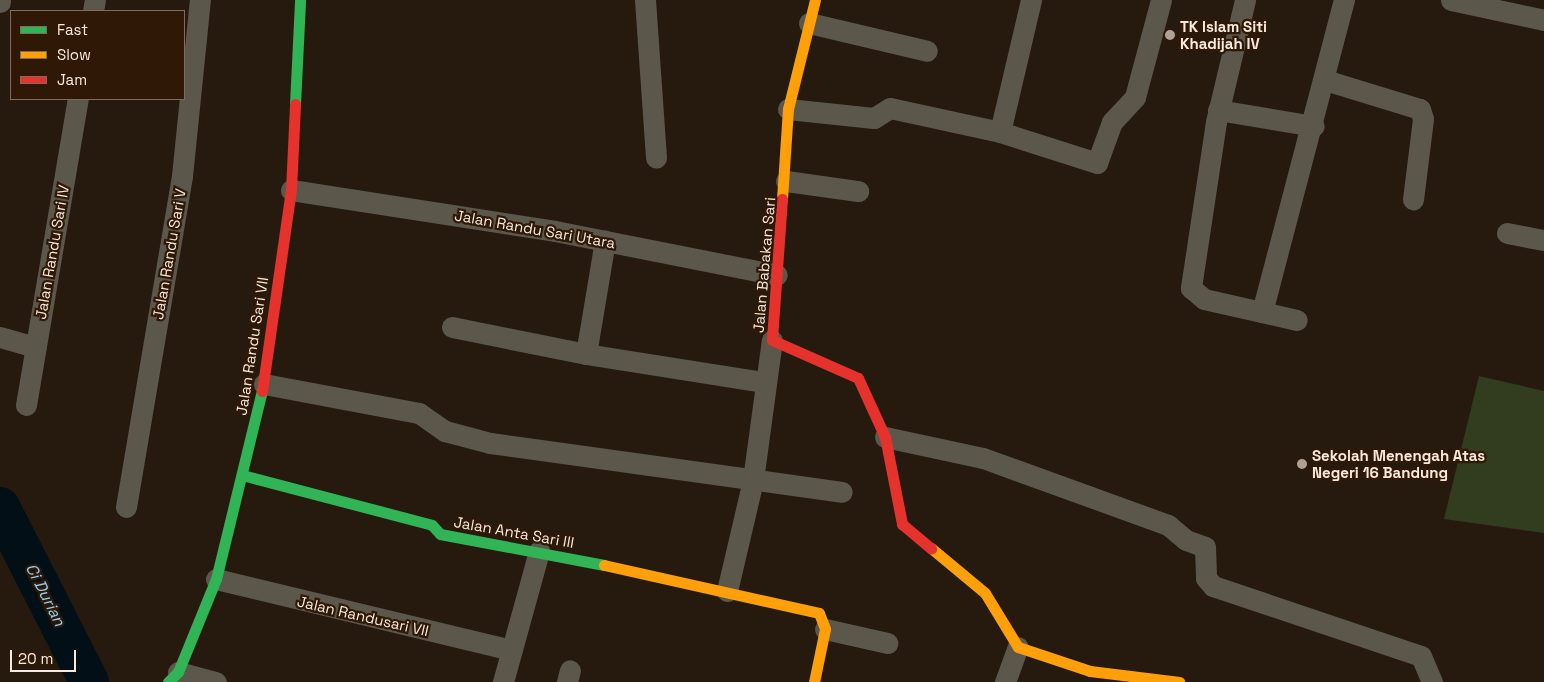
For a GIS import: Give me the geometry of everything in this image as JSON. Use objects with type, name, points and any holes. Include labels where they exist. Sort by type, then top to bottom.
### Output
[{"type":"street","name":"Jalan Randu Sari V","points":[[126,507],[182,176],[200,0]]},
{"type":"street","name":"Jalan Randu Sari VII","points":[[173,677],[216,579],[264,384],[291,190],[300,0]]},
{"type":"street","points":[[645,0],[656,158]]},
{"type":"street","name":"Jalan Babakan Sari","points":[[815,0],[788,109],[786,181],[772,340],[858,378],[885,437],[902,524],[985,593],[1018,647]]},
{"type":"street","points":[[1000,132],[1031,0]]},
{"type":"street","points":[[788,109],[874,118],[890,108],[1000,132],[1096,164],[1112,122],[1135,97],[1161,0]]},
{"type":"street","points":[[1245,0],[1218,110],[1191,288],[1198,297],[1296,320]]},
{"type":"street","points":[[1262,312],[1277,242],[1314,126],[1344,0]]},
{"type":"street","points":[[1451,0],[1542,15]]},
{"type":"street","points":[[809,23],[927,51]]},
{"type":"street","points":[[1325,80],[1420,109],[1424,119],[1413,199]]},
{"type":"street","name":"Jalan Randu Sari IV","points":[[26,405],[78,100]]},
{"type":"street","points":[[1218,110],[1314,126]]},
{"type":"street","points":[[786,181],[858,190]]},
{"type":"street","name":"Jalan Randu Sari Utara","points":[[291,190],[605,241],[777,275]]},
{"type":"street","points":[[1507,233],[1544,240]]},
{"type":"street","points":[[586,354],[605,241]]},
{"type":"street","points":[[452,328],[586,354],[763,382]]},
{"type":"street","points":[[0,337],[36,347]]},
{"type":"street","points":[[727,591],[753,480],[763,382],[772,340]]},
{"type":"street","points":[[264,384],[419,413],[445,431],[490,443],[842,492]]},
{"type":"street","points":[[885,437],[983,458],[1168,525],[1181,531],[1186,540],[1205,548],[1206,578],[1213,586],[1421,656],[1432,682]]},
{"type":"street","name":"Jalan Anta Sari III","points":[[242,476],[432,525],[440,534],[539,551],[727,591],[819,613],[825,629]]},
{"type":"street","points":[[502,682],[539,551]]},
{"type":"street","name":"Jalan Randusari VII","points":[[216,579],[512,650]]},
{"type":"street","points":[[814,682],[825,629],[887,643]]},
{"type":"street","points":[[1005,682],[1018,647],[1090,671],[1179,682]]},
{"type":"street","points":[[173,677],[216,682]]},
{"type":"green space","points":[[1479,376],[1544,391],[1544,533],[1444,519]]},
{"type":"waterway","name":"Ci Durian","points":[[0,507],[89,682]]},
{"type":"traffic: fast","points":[[295,104],[300,0]]},
{"type":"traffic: fast","points":[[168,682],[178,672],[216,579],[262,391]]},
{"type":"traffic: fast","points":[[242,475],[432,525],[440,534],[604,565]]},
{"type":"traffic: slow","points":[[782,199],[788,109],[815,0]]},
{"type":"traffic: slow","points":[[931,548],[985,593],[1018,647],[1090,671],[1179,682]]},
{"type":"traffic: slow","points":[[604,565],[819,613],[825,629],[814,682]]},
{"type":"traffic: jam","points":[[262,391],[291,190],[295,104]]},
{"type":"traffic: jam","points":[[782,199],[772,340],[858,378],[885,437],[902,524],[931,548]]},
{"type":"place","name":"TK Islam Siti Khadijah IV","points":[[1170,35]]},
{"type":"place","name":"Sekolah Menengah Atas Negeri 16 Bandung","points":[[1302,464]]}]
